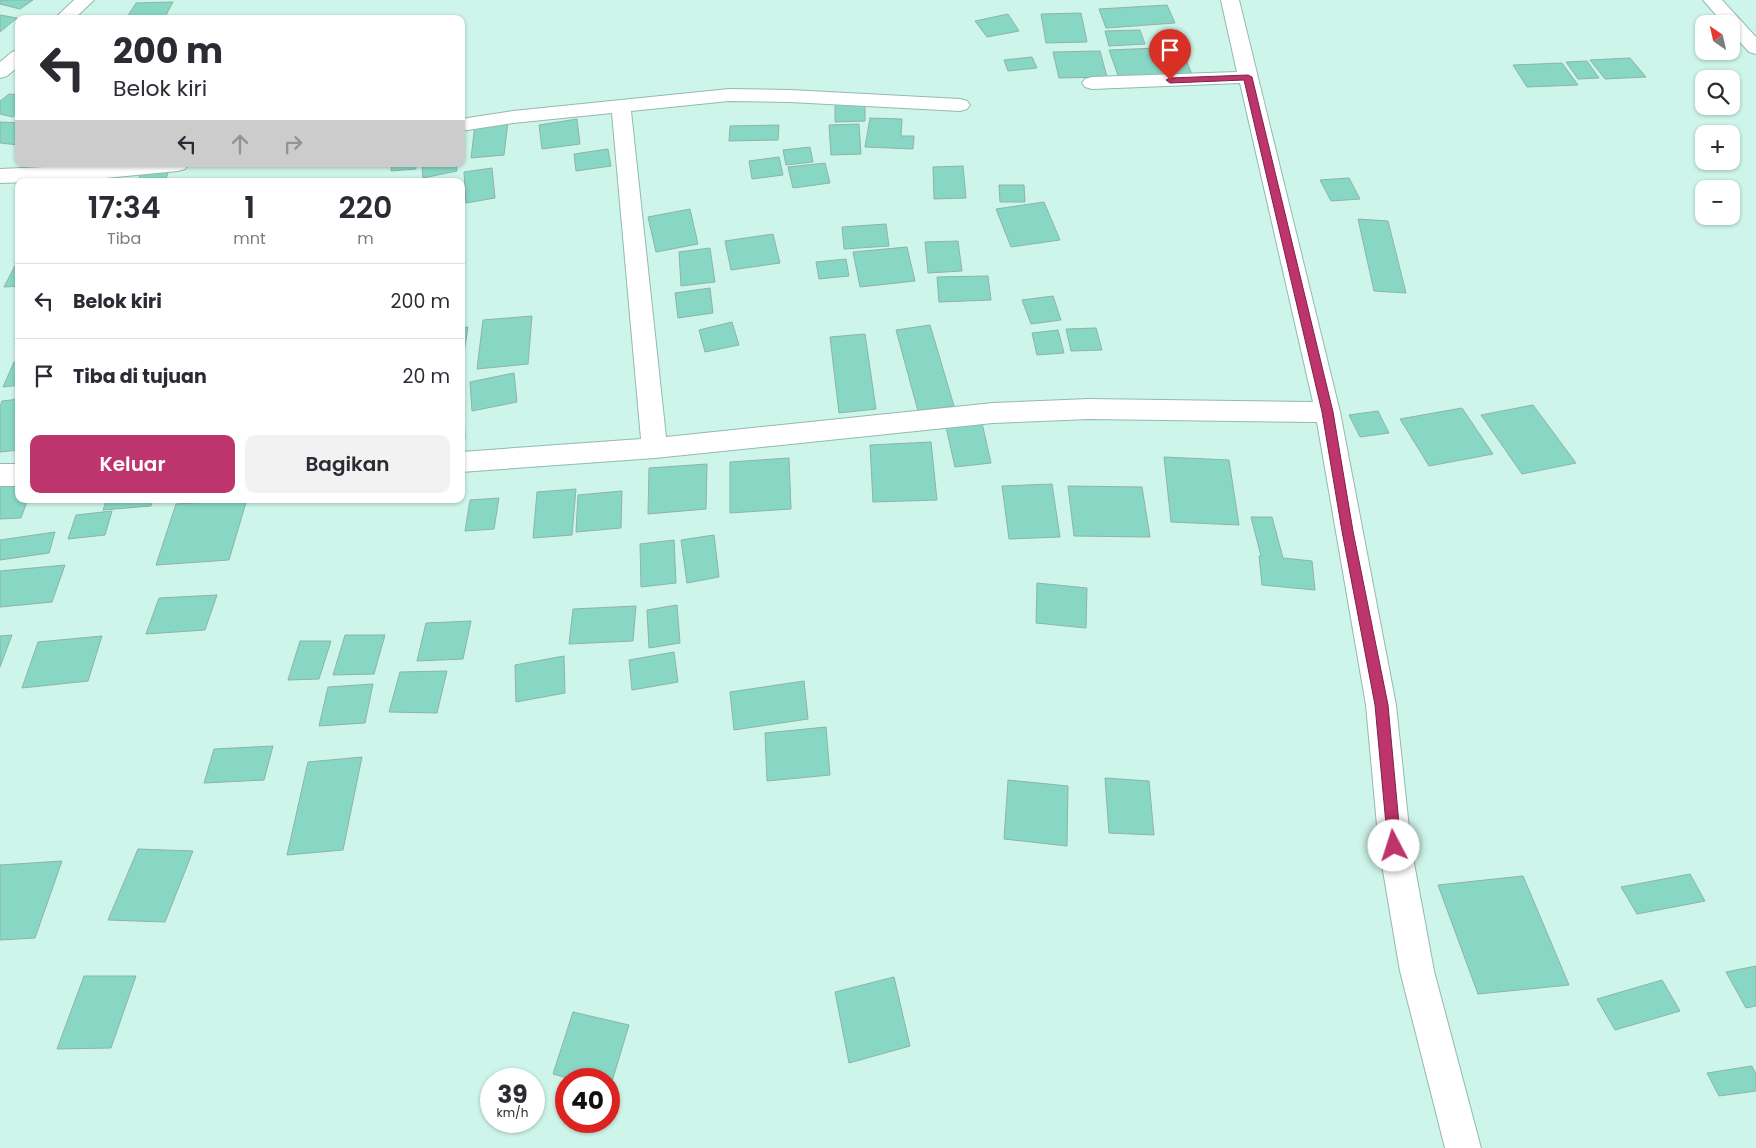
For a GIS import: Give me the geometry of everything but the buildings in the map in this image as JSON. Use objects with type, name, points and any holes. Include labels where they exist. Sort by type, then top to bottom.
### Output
[{"type":"street","points":[[68,15],[85,0]]},
{"type":"street","points":[[1230,0],[1328,412],[1348,531],[1381,705],[1394,846],[1417,972],[1463,1148]]},
{"type":"street","points":[[1712,0],[1756,48]]},
{"type":"street","points":[[0,72],[15,59]]},
{"type":"street","points":[[1092,83],[1248,77]]},
{"type":"street","points":[[465,125],[621,106],[730,96],[757,95],[960,105]]},
{"type":"street","points":[[621,106],[655,448]]},
{"type":"street","points":[[0,176],[85,173],[147,167]]},
{"type":"street","points":[[465,462],[655,448],[1012,412],[1089,409],[1328,412]]},
{"type":"street","points":[[0,476],[15,475]]},
{"type":"route","points":[[1170,80],[1248,77],[1328,412],[1348,531],[1381,705],[1394,846]]}]
